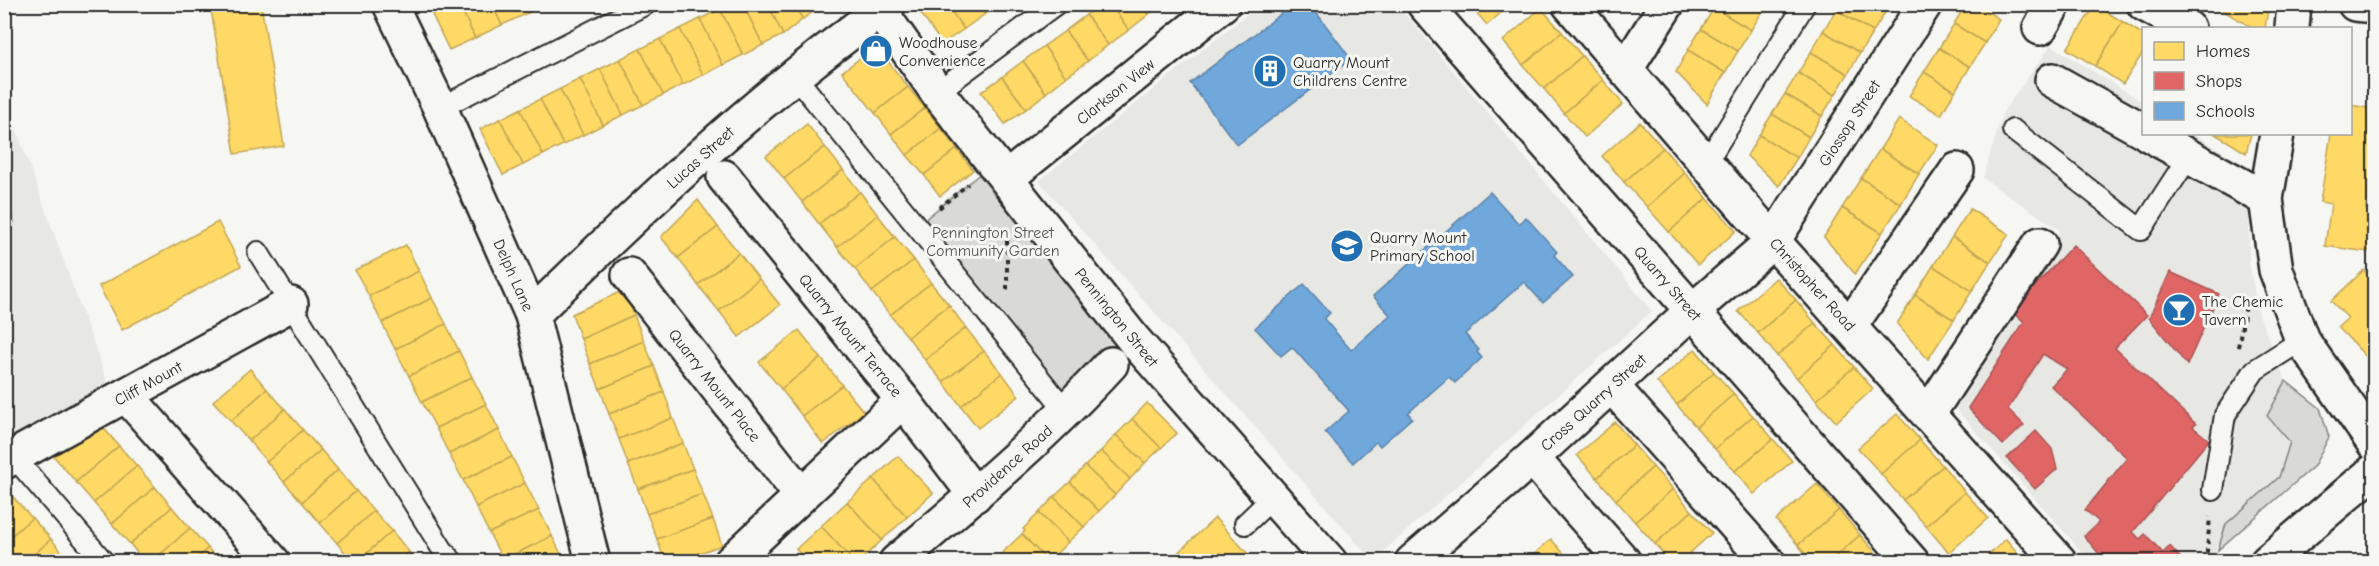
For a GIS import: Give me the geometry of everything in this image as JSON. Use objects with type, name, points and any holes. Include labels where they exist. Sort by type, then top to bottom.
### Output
[{"type":"street","name":"Delph Lane","points":[[390,4],[440,108],[532,315],[592,561]]},
{"type":"street","name":"Clarkson View","points":[[1001,170],[1223,4]]},
{"type":"street","name":"Quarry Street","points":[[1424,4],[1912,561]]},
{"type":"street","name":"Christopher Road","points":[[1569,4],[1773,241],[2060,561]]},
{"type":"street","points":[[1626,69],[1667,4]]},
{"type":"street","name":"Glossop Street","points":[[1773,241],[1925,4]]},
{"type":"street","points":[[2144,4],[2186,27]]},
{"type":"street","points":[[2292,27],[2294,4]]},
{"type":"street","points":[[2355,4],[2374,6]]},
{"type":"street","name":"Pennington Street","points":[[881,7],[937,92],[1134,340],[1329,561]]},
{"type":"street","name":"Lucas Street","points":[[532,315],[706,151],[881,7]]},
{"type":"street","points":[[2052,80],[2142,130]]},
{"type":"street","points":[[2150,135],[2266,199]]},
{"type":"street","points":[[2277,135],[2266,199],[2276,270],[2302,340],[2374,444]]},
{"type":"street","points":[[1850,326],[1957,170]]},
{"type":"street","name":"Quarry Mount Terrace","points":[[724,177],[903,400],[975,495]]},
{"type":"street","name":"Cross Quarry Street","points":[[1412,561],[1532,458],[1692,311],[1773,241]]},
{"type":"street","points":[[1929,413],[2040,244]]},
{"type":"street","name":"Quarry Mount Place","points":[[629,275],[801,495]]},
{"type":"street","name":"Cliff Mount","points":[[9,460],[291,304]]},
{"type":"street","name":"Providence Road","points":[[896,561],[975,495],[1067,412],[1111,364]]},
{"type":"street","points":[[1612,386],[1768,561]]},
{"type":"street","points":[[126,394],[273,561]]},
{"type":"street","points":[[731,561],[903,400]]},
{"type":"street","points":[[1532,458],[1624,561]]},
{"type":"street","points":[[2267,561],[2374,471]]},
{"type":"lane","points":[[440,108],[646,4]]},
{"type":"lane","points":[[937,92],[1056,4]]},
{"type":"lane","points":[[1706,163],[1805,4]]},
{"type":"lane","points":[[795,76],[1067,412]]},
{"type":"lane","points":[[2013,130],[2141,230],[2189,156]]},
{"type":"lane","points":[[258,252],[444,552],[453,561]]},
{"type":"lane","points":[[2213,490],[2225,416],[2255,370],[2302,340]]},
{"type":"lane","points":[[9,460],[104,561]]},
{"type":"lane","points":[[1245,524],[1272,498]]},
{"type":"path","points":[[917,226],[1001,170]]},
{"type":"path","points":[[1007,235],[1008,338]]},
{"type":"path","points":[[2236,358],[2248,290]]},
{"type":"path","points":[[2206,561],[2213,490]]},
{"type":"shaded area","name":"Quarry Mount Primary School","points":[[1259,5],[1398,5],[1652,311],[1373,561],[1039,181]]},
{"type":"shaded area","points":[[2051,45],[2142,101],[2142,135],[2196,135],[2250,168],[2249,263],[2259,315],[2286,381],[2267,416],[2290,442],[2279,477],[2226,524],[2218,550],[2204,561],[2090,561],[1950,402],[2060,230],[1983,178],[2003,112]]},
{"type":"shaded area","points":[[4,95],[108,384],[5,439],[4,439]]},
{"type":"green space","name":"Pennington Street Community Garden","points":[[994,162],[1134,340],[1067,412],[917,226]]},
{"type":"green space","points":[[4,196],[14,222],[5,225],[4,225]]},
{"type":"green space","points":[[2286,381],[2320,408],[2329,437],[2314,466],[2218,550],[2226,524],[2279,477],[2290,442],[2267,416]]},
{"type":"building: Homes","points":[[210,4],[261,4],[284,146],[235,154]]},
{"type":"building: Homes","points":[[427,4],[459,4],[475,38],[449,50]]},
{"type":"building: Homes","points":[[459,4],[492,4],[502,25],[475,38]]},
{"type":"building: Homes","points":[[492,4],[524,4],[528,13],[502,25]]},
{"type":"building: Homes","points":[[524,4],[545,4],[528,13]]},
{"type":"building: Homes","points":[[728,4],[743,4],[763,45],[743,55],[720,9]]},
{"type":"building: Homes","points":[[743,4],[768,4],[783,35],[763,45]]},
{"type":"building: Homes","points":[[768,4],[793,4],[803,19],[783,35]]},
{"type":"building: Homes","points":[[793,4],[824,4],[803,19]]},
{"type":"building: Homes","points":[[929,4],[946,4],[964,29],[942,44],[919,11]]},
{"type":"building: Homes","points":[[946,4],[978,4],[985,14],[964,29]]},
{"type":"building: Homes","points":[[978,4],[997,4],[985,14]]},
{"type":"building: Homes","points":[[1100,4],[1110,4],[1129,30],[1108,45],[1086,15]]},
{"type":"building: Homes","points":[[1110,4],[1142,4],[1149,14],[1129,30]]},
{"type":"building: Homes","points":[[1142,4],[1161,4],[1149,14]]},
{"type":"building: Homes","points":[[1469,4],[1511,4],[1487,25]]},
{"type":"building: Homes","points":[[1716,4],[1757,4],[1764,9],[1751,30],[1714,8]]},
{"type":"building: Homes","points":[[1839,4],[1875,4],[1886,11],[1873,32],[1836,10]]},
{"type":"building: Homes","points":[[1875,4],[1890,4],[1886,11]]},
{"type":"building: Homes","points":[[1966,4],[1976,4],[1999,19],[1985,43],[1954,24]]},
{"type":"building: Homes","points":[[2223,4],[2269,4],[2265,27],[2251,27],[2220,9]]},
{"type":"building: Homes","points":[[2095,5],[2123,22],[2095,66],[2067,49]]},
{"type":"building: Homes","points":[[1541,8],[1562,32],[1523,65],[1503,41]]},
{"type":"building: Homes","points":[[1714,8],[1751,30],[1738,51],[1701,29]]},
{"type":"building: Homes","points":[[720,9],[743,55],[723,65],[700,19]]},
{"type":"building: Homes","points":[[1836,10],[1873,32],[1860,53],[1823,31]]},
{"type":"building: Homes","points":[[1086,15],[1108,45],[1088,61],[1065,31]]},
{"type":"building: Homes","points":[[700,19],[723,65],[703,75],[680,29]]},
{"type":"building: Homes","points":[[2123,22],[2142,34],[2142,54],[2123,84],[2095,66]]},
{"type":"building: Homes","points":[[1954,24],[1985,43],[1970,67],[1939,48]]},
{"type":"building: Homes","points":[[680,29],[703,75],[683,85],[660,39]]},
{"type":"building: Homes","points":[[1701,29],[1738,51],[1725,73],[1688,50]]},
{"type":"building: Homes","points":[[1065,31],[1088,61],[1066,77],[1044,46]]},
{"type":"building: Homes","points":[[1823,31],[1860,53],[1848,74],[1811,52]]},
{"type":"building: Homes","points":[[1562,32],[1582,56],[1544,89],[1523,65]]},
{"type":"building: Homes","points":[[660,39],[683,85],[663,95],[640,49]]},
{"type":"building: Homes","points":[[876,46],[908,87],[875,113],[842,72]]},
{"type":"building: Homes","points":[[1044,46],[1066,77],[1046,93],[1023,61]]},
{"type":"building: Homes","points":[[1939,48],[1970,67],[1955,91],[1924,72]]},
{"type":"building: Homes","points":[[640,49],[663,95],[643,105],[620,59]]},
{"type":"building: Homes","points":[[1688,50],[1725,73],[1707,104],[1676,72]]},
{"type":"building: Homes","points":[[1811,52],[1848,74],[1835,95],[1798,73]]},
{"type":"building: Homes","points":[[1582,56],[1603,80],[1564,113],[1544,89]]},
{"type":"building: Homes","points":[[620,59],[643,105],[623,115],[600,69]]},
{"type":"building: Homes","points":[[1023,61],[1046,93],[1026,109],[1002,77]]},
{"type":"building: Homes","points":[[600,69],[623,115],[603,125],[580,79]]},
{"type":"building: Homes","points":[[1924,72],[1955,91],[1941,115],[1909,96]]},
{"type":"building: Homes","points":[[1798,73],[1835,95],[1822,116],[1785,94]]},
{"type":"building: Homes","points":[[1002,77],[1026,109],[1005,124],[981,92]]},
{"type":"building: Homes","points":[[580,79],[603,125],[583,135],[560,89]]},
{"type":"building: Homes","points":[[1603,80],[1623,104],[1585,137],[1564,113]]},
{"type":"building: Homes","points":[[908,87],[925,108],[891,134],[875,113]]},
{"type":"building: Homes","points":[[560,89],[583,135],[563,145],[540,99]]},
{"type":"building: Homes","points":[[1785,94],[1822,116],[1809,137],[1772,114]]},
{"type":"building: Homes","points":[[540,99],[563,145],[543,155],[520,109]]},
{"type":"building: Homes","points":[[2352,105],[2374,109],[2374,152],[2366,209],[2374,210],[2368,252],[2325,246],[2331,204],[2320,202],[2331,135],[2352,135]]},
{"type":"building: Homes","points":[[925,108],[941,128],[907,155],[891,134]]},
{"type":"building: Homes","points":[[520,109],[543,155],[523,165],[500,119]]},
{"type":"building: Homes","points":[[1772,114],[1809,137],[1797,158],[1759,135]]},
{"type":"building: Homes","points":[[500,119],[523,165],[503,175],[480,129]]},
{"type":"building: Homes","points":[[1899,119],[1938,145],[1919,174],[1880,149]]},
{"type":"building: Homes","points":[[1640,122],[1663,148],[1624,182],[1602,156]]},
{"type":"building: Homes","points":[[807,124],[825,147],[784,179],[766,156]]},
{"type":"building: Homes","points":[[941,128],[957,149],[924,175],[907,155]]},
{"type":"building: Homes","points":[[1759,135],[1797,158],[1779,186],[1747,156]]},
{"type":"building: Homes","points":[[2217,135],[2251,135],[2246,153]]},
{"type":"building: Homes","points":[[825,147],[843,170],[802,202],[784,179]]},
{"type":"building: Homes","points":[[1663,148],[1685,173],[1647,207],[1624,182]]},
{"type":"building: Homes","points":[[957,149],[973,170],[940,196],[924,175]]},
{"type":"building: Homes","points":[[1880,149],[1919,174],[1901,204],[1861,178]]},
{"type":"building: Homes","points":[[843,170],[860,192],[819,224],[802,202]]},
{"type":"building: Homes","points":[[1685,173],[1707,198],[1669,232],[1647,207]]},
{"type":"building: Homes","points":[[1861,178],[1901,204],[1882,233],[1842,208]]},
{"type":"building: Homes","points":[[860,192],[878,215],[837,247],[819,224]]},
{"type":"building: Homes","points":[[1707,198],[1736,231],[1698,265],[1669,232]]},
{"type":"building: Homes","points":[[698,200],[718,227],[678,258],[661,237]]},
{"type":"building: Homes","points":[[1842,208],[1882,233],[1855,274],[1824,237]]},
{"type":"building: Homes","points":[[1970,209],[2009,234],[1990,262],[1952,237]]},
{"type":"building: Homes","points":[[878,215],[895,237],[855,269],[837,247]]},
{"type":"building: Homes","points":[[218,222],[241,266],[122,330],[99,286]]},
{"type":"building: Homes","points":[[718,227],[739,253],[698,285],[678,258]]},
{"type":"building: Homes","points":[[895,237],[914,260],[872,292],[855,269]]},
{"type":"building: Homes","points":[[1952,237],[1990,262],[1972,291],[1933,266]]},
{"type":"building: Homes","points":[[406,245],[419,271],[369,296],[355,270]]},
{"type":"building: Homes","points":[[739,253],[759,279],[719,311],[698,285]]},
{"type":"building: Homes","points":[[914,260],[931,283],[890,315],[872,292]]},
{"type":"building: Homes","points":[[1933,266],[1972,291],[1954,320],[1915,295]]},
{"type":"building: Homes","points":[[2364,270],[2374,281],[2374,365],[2338,327],[2348,318],[2331,301]]},
{"type":"building: Homes","points":[[419,271],[432,298],[382,323],[369,296]]},
{"type":"building: Homes","points":[[1776,278],[1796,300],[1758,333],[1738,311]]},
{"type":"building: Homes","points":[[759,279],[780,305],[739,337],[719,311]]},
{"type":"building: Homes","points":[[931,283],[949,305],[908,337],[890,315]]},
{"type":"building: Homes","points":[[624,290],[634,315],[581,339],[572,314]]},
{"type":"building: Homes","points":[[1915,295],[1954,320],[1928,359],[1897,324]]},
{"type":"building: Homes","points":[[432,298],[446,324],[395,349],[382,323]]},
{"type":"building: Homes","points":[[1796,300],[1815,323],[1777,356],[1758,333]]},
{"type":"building: Homes","points":[[949,305],[966,328],[925,360],[908,337]]},
{"type":"building: Homes","points":[[634,315],[644,341],[590,364],[581,339]]},
{"type":"building: Homes","points":[[1815,323],[1835,345],[1797,378],[1777,356]]},
{"type":"building: Homes","points":[[446,324],[459,351],[409,376],[395,349]]},
{"type":"building: Homes","points":[[966,328],[984,351],[943,382],[925,360]]},
{"type":"building: Homes","points":[[799,330],[821,358],[781,389],[759,362]]},
{"type":"building: Homes","points":[[644,341],[654,366],[600,389],[590,364]]},
{"type":"building: Homes","points":[[1835,345],[1854,367],[1816,400],[1797,378]]},
{"type":"building: Homes","points":[[1695,349],[1714,372],[1677,405],[1657,382]]},
{"type":"building: Homes","points":[[459,351],[472,377],[422,402],[409,376]]},
{"type":"building: Homes","points":[[984,351],[1002,373],[961,406],[943,382]]},
{"type":"building: Homes","points":[[821,358],[842,385],[802,416],[781,389]]},
{"type":"building: Homes","points":[[654,366],[664,392],[609,414],[600,389]]},
{"type":"building: Homes","points":[[1854,367],[1873,389],[1836,422],[1816,400]]},
{"type":"building: Homes","points":[[250,369],[267,389],[231,421],[213,401]]},
{"type":"building: Homes","points":[[1714,372],[1734,394],[1696,427],[1677,405]]},
{"type":"building: Homes","points":[[1002,373],[1019,396],[978,428],[961,406]]},
{"type":"building: Homes","points":[[472,377],[486,404],[436,428],[422,402]]},
{"type":"building: Homes","points":[[842,385],[864,412],[823,444],[802,416]]},
{"type":"building: Homes","points":[[267,389],[285,409],[249,441],[231,421]]},
{"type":"building: Homes","points":[[664,392],[673,418],[619,439],[609,414]]},
{"type":"building: Homes","points":[[1734,394],[1753,416],[1715,449],[1696,427]]},
{"type":"building: Homes","points":[[1147,403],[1177,433],[1161,448],[1132,419]]},
{"type":"building: Homes","points":[[486,404],[499,430],[449,454],[436,428]]},
{"type":"building: Homes","points":[[285,409],[303,430],[267,462],[249,441]]},
{"type":"building: Homes","points":[[1897,414],[1920,440],[1881,474],[1858,448]]},
{"type":"building: Homes","points":[[1753,416],[1773,439],[1735,471],[1715,449]]},
{"type":"building: Homes","points":[[673,418],[683,443],[628,464],[619,439]]},
{"type":"building: Homes","points":[[1132,419],[1161,448],[1145,463],[1116,435]]},
{"type":"building: Homes","points":[[1615,422],[1634,445],[1597,478],[1577,455]]},
{"type":"building: Homes","points":[[101,425],[119,446],[76,482],[51,453]]},
{"type":"building: Homes","points":[[303,430],[321,450],[284,482],[267,462]]},
{"type":"building: Homes","points":[[499,430],[512,457],[463,480],[449,454]]},
{"type":"building: Homes","points":[[1116,435],[1145,463],[1130,479],[1101,451]]},
{"type":"building: Homes","points":[[1773,439],[1792,461],[1754,494],[1735,471]]},
{"type":"building: Homes","points":[[1920,440],[1943,466],[1903,500],[1881,474]]},
{"type":"building: Homes","points":[[683,443],[693,469],[638,489],[628,464]]},
{"type":"building: Homes","points":[[1634,445],[1653,467],[1616,500],[1597,478]]},
{"type":"building: Homes","points":[[119,446],[137,466],[94,503],[76,482]]},
{"type":"building: Homes","points":[[321,450],[338,470],[302,502],[284,482]]},
{"type":"building: Homes","points":[[1101,451],[1130,479],[1115,495],[1085,466]]},
{"type":"building: Homes","points":[[898,456],[933,493],[907,517],[873,479]]},
{"type":"building: Homes","points":[[512,457],[525,483],[476,507],[463,480]]},
{"type":"building: Homes","points":[[137,466],[155,487],[112,524],[94,503]]},
{"type":"building: Homes","points":[[1085,466],[1115,495],[1099,511],[1070,482]]},
{"type":"building: Homes","points":[[1943,466],[1965,492],[1926,526],[1903,500]]},
{"type":"building: Homes","points":[[1653,467],[1673,489],[1635,522],[1616,500]]},
{"type":"building: Homes","points":[[693,469],[703,494],[647,514],[638,489]]},
{"type":"building: Homes","points":[[338,470],[356,491],[320,523],[302,502]]},
{"type":"building: Homes","points":[[873,479],[907,517],[882,540],[847,502]]},
{"type":"building: Homes","points":[[1070,482],[1099,511],[1084,527],[1054,497]]},
{"type":"building: Homes","points":[[525,483],[539,510],[489,533],[476,507]]},
{"type":"building: Homes","points":[[1817,484],[1839,510],[1798,545],[1776,520]]},
{"type":"building: Homes","points":[[4,486],[14,498],[4,506]]},
{"type":"building: Homes","points":[[155,487],[172,507],[130,544],[112,524]]},
{"type":"building: Homes","points":[[1673,489],[1692,511],[1655,544],[1635,522]]},
{"type":"building: Homes","points":[[356,491],[374,511],[337,543],[320,523]]},
{"type":"building: Homes","points":[[1965,492],[1988,518],[1949,553],[1926,526]]},
{"type":"building: Homes","points":[[703,494],[713,519],[657,539],[647,514]]},
{"type":"building: Homes","points":[[1054,497],[1084,527],[1068,542],[1039,513]]},
{"type":"building: Homes","points":[[14,498],[32,518],[4,542],[4,506]]},
{"type":"building: Homes","points":[[847,502],[882,540],[859,562],[854,562],[821,526]]},
{"type":"building: Homes","points":[[172,507],[190,528],[152,562],[145,562],[130,544]]},
{"type":"building: Homes","points":[[539,510],[552,536],[503,560],[489,533]]},
{"type":"building: Homes","points":[[1839,510],[1860,535],[1829,562],[1812,562],[1798,545]]},
{"type":"building: Homes","points":[[374,511],[392,531],[357,562],[353,562],[337,543]]},
{"type":"building: Homes","points":[[1692,511],[1712,533],[1680,562],[1670,562],[1655,544]]},
{"type":"building: Homes","points":[[1039,513],[1068,542],[1048,562],[1022,534],[1025,531],[1023,529]]},
{"type":"building: Homes","points":[[32,518],[51,539],[26,562],[8,562],[4,558],[4,542]]},
{"type":"building: Homes","points":[[1215,518],[1249,555],[1242,562],[1168,562]]},
{"type":"building: Homes","points":[[713,519],[722,545],[674,562],[665,562],[657,539]]},
{"type":"building: Homes","points":[[821,526],[854,562],[807,562],[796,549]]},
{"type":"building: Homes","points":[[190,528],[208,548],[193,562],[152,562]]},
{"type":"building: Homes","points":[[392,531],[409,552],[398,562],[357,562]]},
{"type":"building: Homes","points":[[1022,534],[1048,562],[1008,562],[1001,554]]},
{"type":"building: Homes","points":[[1860,535],[1882,560],[1880,562],[1829,562]]},
{"type":"building: Homes","points":[[552,536],[565,562],[504,562],[503,560]]},
{"type":"building: Homes","points":[[51,539],[70,562],[26,562]]},
{"type":"building: Homes","points":[[1551,539],[1571,562],[1535,562],[1531,557]]},
{"type":"building: Homes","points":[[2006,539],[2025,562],[1981,562]]},
{"type":"building: Homes","points":[[208,548],[219,562],[193,562]]},
{"type":"building: Homes","points":[[409,552],[418,562],[398,562]]},
{"type":"building: Homes","points":[[1001,554],[1008,562],[993,562]]},
{"type":"building: Shops","points":[[2073,245],[2147,315],[2115,348],[2196,424],[2193,427],[2209,440],[2133,532],[2140,539],[2145,534],[2163,553],[2170,546],[2184,562],[2106,562],[2084,536],[2099,522],[2085,510],[2127,458],[2051,386],[2067,369],[2043,354],[2008,409],[2024,425],[2003,445],[1968,408],[2024,322],[2012,311]]},
{"type":"building: Shops","points":[[2170,272],[2219,294],[2187,365],[2149,318]]},
{"type":"building: Shops","points":[[2036,431],[2052,449],[2057,469],[2035,489],[2007,458]]},
{"type":"building: Schools","name":"Quarry Mount Childrens Centre","points":[[1294,4],[1310,4],[1351,59],[1237,145],[1190,83]]},
{"type":"building: Schools","points":[[1490,192],[1519,224],[1526,217],[1557,252],[1554,255],[1573,277],[1543,303],[1524,282],[1465,334],[1479,350],[1477,352],[1482,358],[1455,383],[1449,377],[1408,413],[1412,418],[1380,446],[1376,442],[1353,463],[1325,432],[1349,411],[1292,347],[1281,356],[1255,328],[1304,284],[1330,313],[1324,319],[1351,350],[1390,315],[1373,296]]},
{"type":"place","name":"Woodhouse Convenience","points":[[876,51]]},
{"type":"place","name":"Quarry Mount Childrens Centre","points":[[1270,71]]},
{"type":"place","name":"Quarry Mount Primary School","points":[[1347,246]]},
{"type":"place","name":"The Chemic Tavern","points":[[2179,310]]}]
